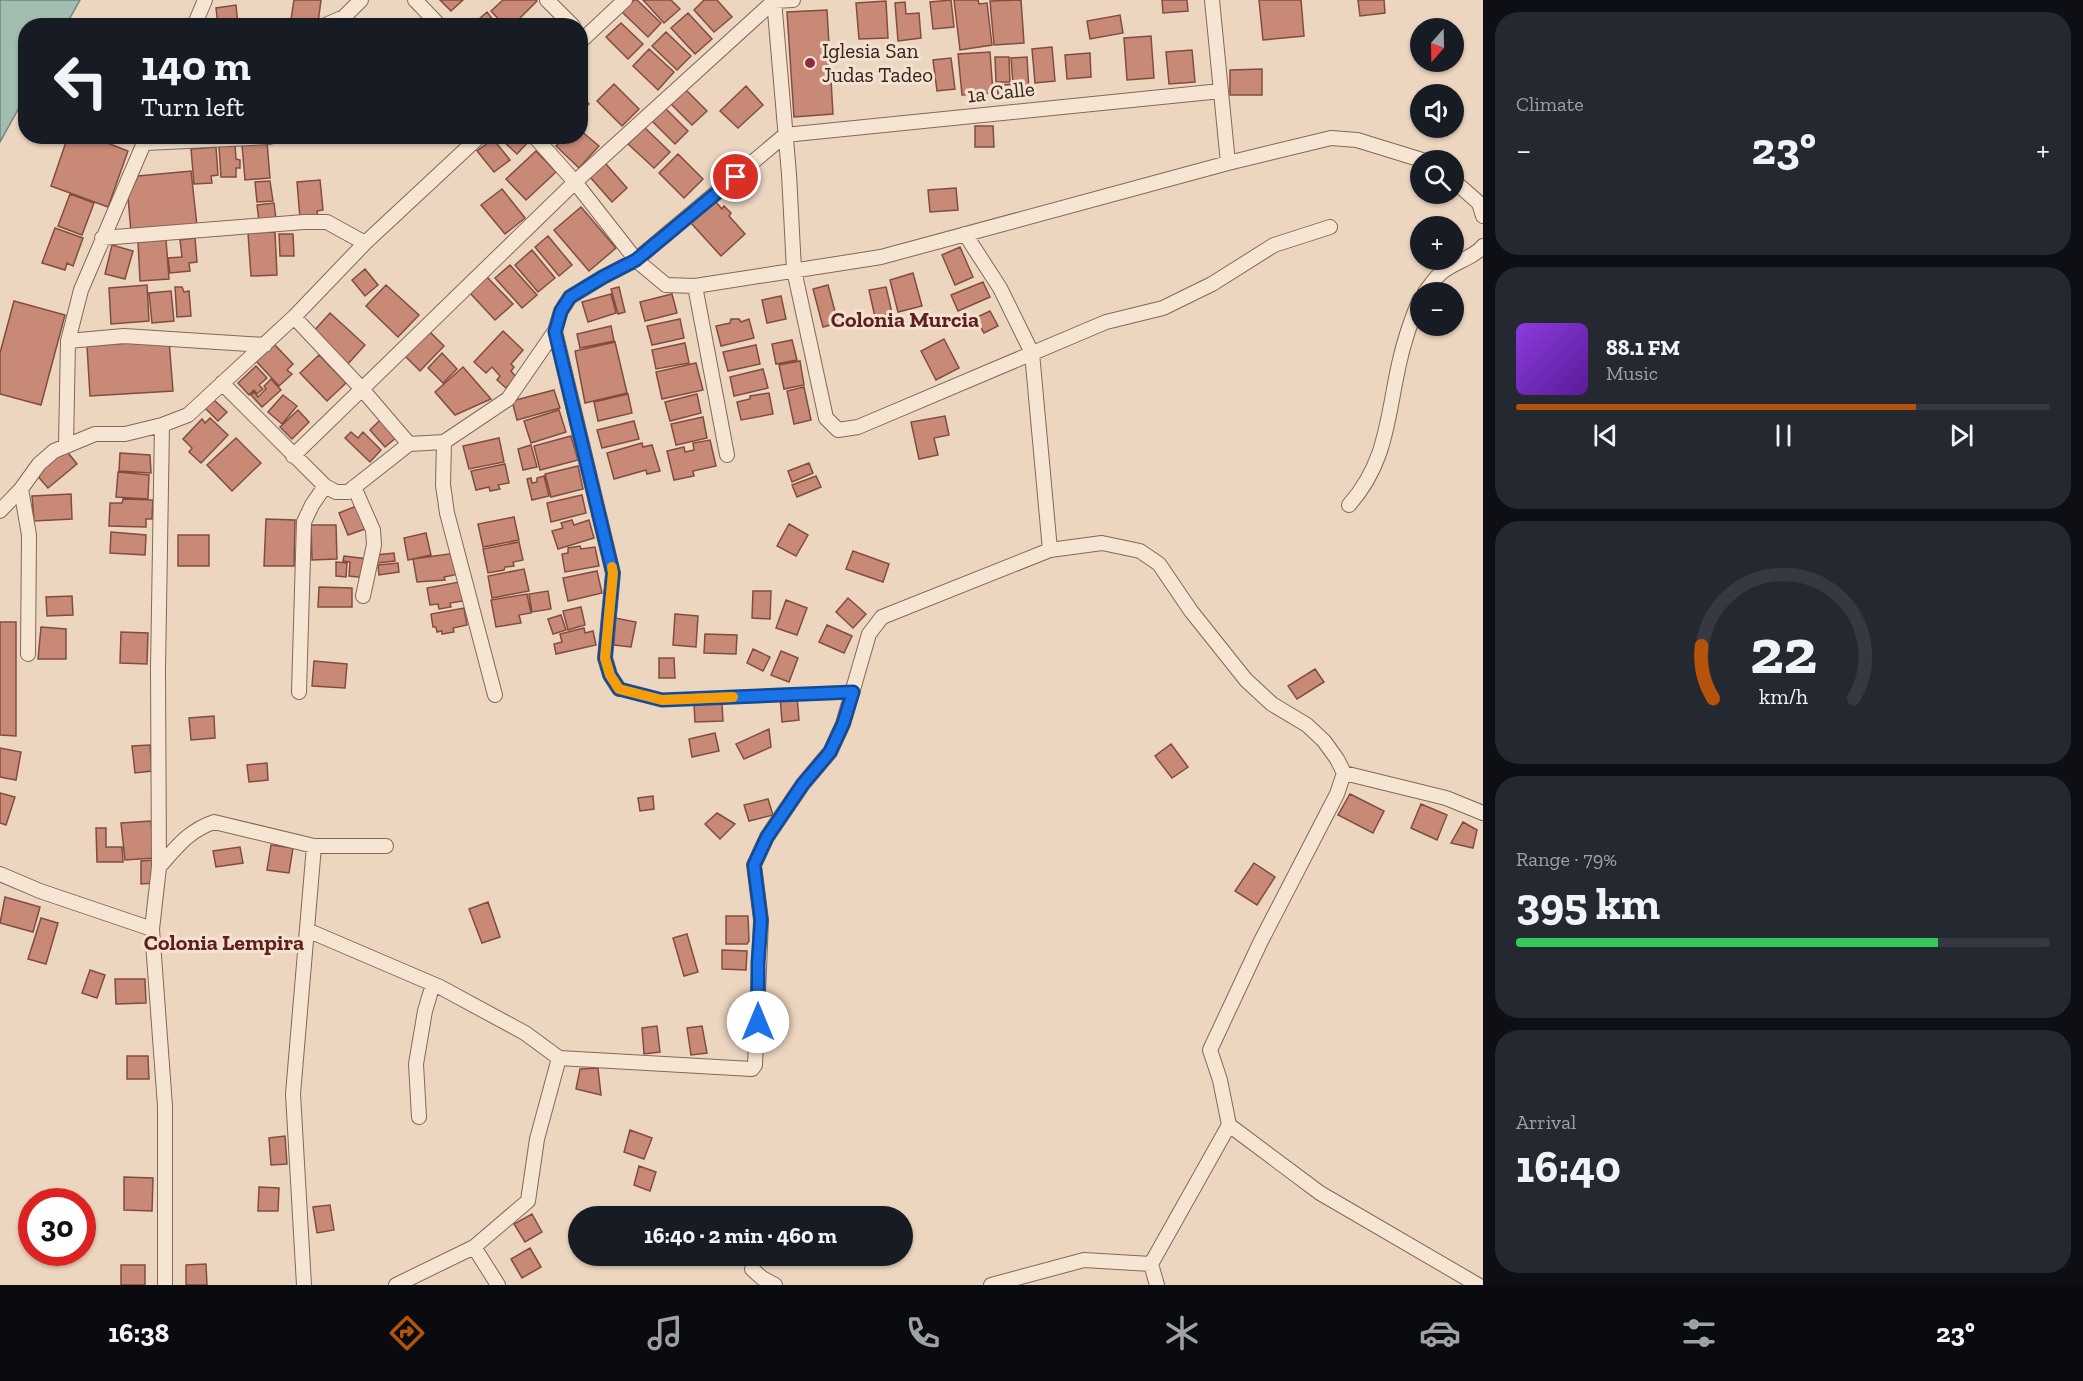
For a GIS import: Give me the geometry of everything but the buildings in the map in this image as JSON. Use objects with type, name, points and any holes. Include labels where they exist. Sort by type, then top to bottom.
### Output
[{"type":"street","points":[[197,18],[205,0]]},
{"type":"street","points":[[340,18],[361,0]]},
{"type":"street","points":[[415,0],[432,18]]},
{"type":"street","points":[[547,0],[565,18]]},
{"type":"street","points":[[588,33],[625,0]]},
{"type":"street","points":[[293,456],[575,182],[774,1],[793,0]]},
{"type":"street","points":[[1212,0],[1228,163]]},
{"type":"street","points":[[774,1],[794,270],[825,418],[838,430],[858,427],[1106,322],[1163,308],[1212,284],[1274,245],[1330,227]]},
{"type":"street","name":"1a Calle","points":[[785,135],[1221,91]]},
{"type":"street","points":[[222,383],[325,486],[342,493],[348,492],[409,444],[444,442],[508,399],[555,332],[561,311],[570,297],[636,260],[785,135]]},
{"type":"street","points":[[541,144],[575,182],[636,260],[666,285],[695,286],[881,257],[1228,163],[1331,138],[1357,140],[1410,156]]},
{"type":"street","points":[[66,445],[68,341],[81,290],[144,144]]},
{"type":"street","points":[[0,511],[21,489],[39,464],[54,451],[95,434],[125,434],[162,425],[188,415],[265,345],[365,243],[471,144]]},
{"type":"street","points":[[1464,190],[1479,203],[1483,216]]},
{"type":"street","points":[[102,238],[327,222],[365,243]]},
{"type":"street","points":[[966,234],[1000,288],[1032,353],[1050,550]]},
{"type":"street","points":[[1433,282],[1441,273],[1480,251],[1483,246]]},
{"type":"street","points":[[695,286],[727,455]]},
{"type":"street","points":[[294,317],[362,389],[409,444]]},
{"type":"street","points":[[1349,505],[1362,490],[1378,462],[1410,326]]},
{"type":"street","points":[[555,332],[613,573],[605,658],[610,675],[619,689]]},
{"type":"street","points":[[68,341],[124,336],[265,345]]},
{"type":"street","points":[[162,425],[158,669],[159,867],[152,929],[165,1106],[165,1285]]},
{"type":"street","points":[[444,442],[443,485],[447,513],[495,695]]},
{"type":"street","points":[[299,692],[304,522],[325,486]]},
{"type":"street","points":[[354,487],[373,530],[374,545],[363,596]]},
{"type":"street","points":[[21,489],[29,535],[28,654]]},
{"type":"street","points":[[307,930],[433,984],[525,1033],[559,1058],[752,1069],[755,1065],[758,1032],[758,963],[761,920],[754,865],[767,837],[803,784],[830,752],[843,724],[869,634],[882,617],[1050,550],[1102,543],[1140,551],[1159,564],[1191,610],[1246,680],[1272,704],[1306,725],[1324,741],[1344,773],[1337,794],[1260,943],[1210,1050],[1220,1080],[1229,1125],[1151,1264],[1157,1285]]},
{"type":"street","points":[[1344,773],[1446,798],[1483,813]]},
{"type":"street","points":[[159,867],[198,827],[214,822],[314,846],[386,846]]},
{"type":"street","points":[[304,1285],[293,1094],[314,846]]},
{"type":"street","points":[[0,873],[40,891],[152,929]]},
{"type":"street","points":[[419,1117],[416,1064],[425,1011],[433,984]]},
{"type":"street","points":[[396,1285],[474,1247],[528,1201],[537,1139],[559,1058]]},
{"type":"street","points":[[1229,1125],[1320,1193],[1478,1285]]},
{"type":"street","points":[[474,1247],[498,1285]]},
{"type":"street","points":[[991,1285],[1084,1260],[1151,1264]]},
{"type":"street","points":[[752,1269],[775,1285]]},
{"type":"lane","points":[[619,689],[662,700],[853,692]]},
{"type":"shaded area","points":[[0,0],[80,0],[70,18],[18,18],[18,110],[0,142]]},
{"type":"slow traffic","points":[[612,567],[605,658],[610,675],[619,689],[662,700],[733,697]]},
{"type":"place","name":"Iglesia San Judas Tadeo","points":[[810,63]]},
{"type":"district","name":"Colonia Murcia","points":[[905,319]]},
{"type":"district","name":"Colonia Lempira","points":[[224,942]]},
{"type":"route","points":[[736,177],[636,260],[570,297],[561,311],[555,332],[613,573],[605,658],[610,675],[619,689],[662,700],[853,692],[843,724],[830,752],[803,784],[767,837],[754,865],[761,920],[758,1022]]}]
